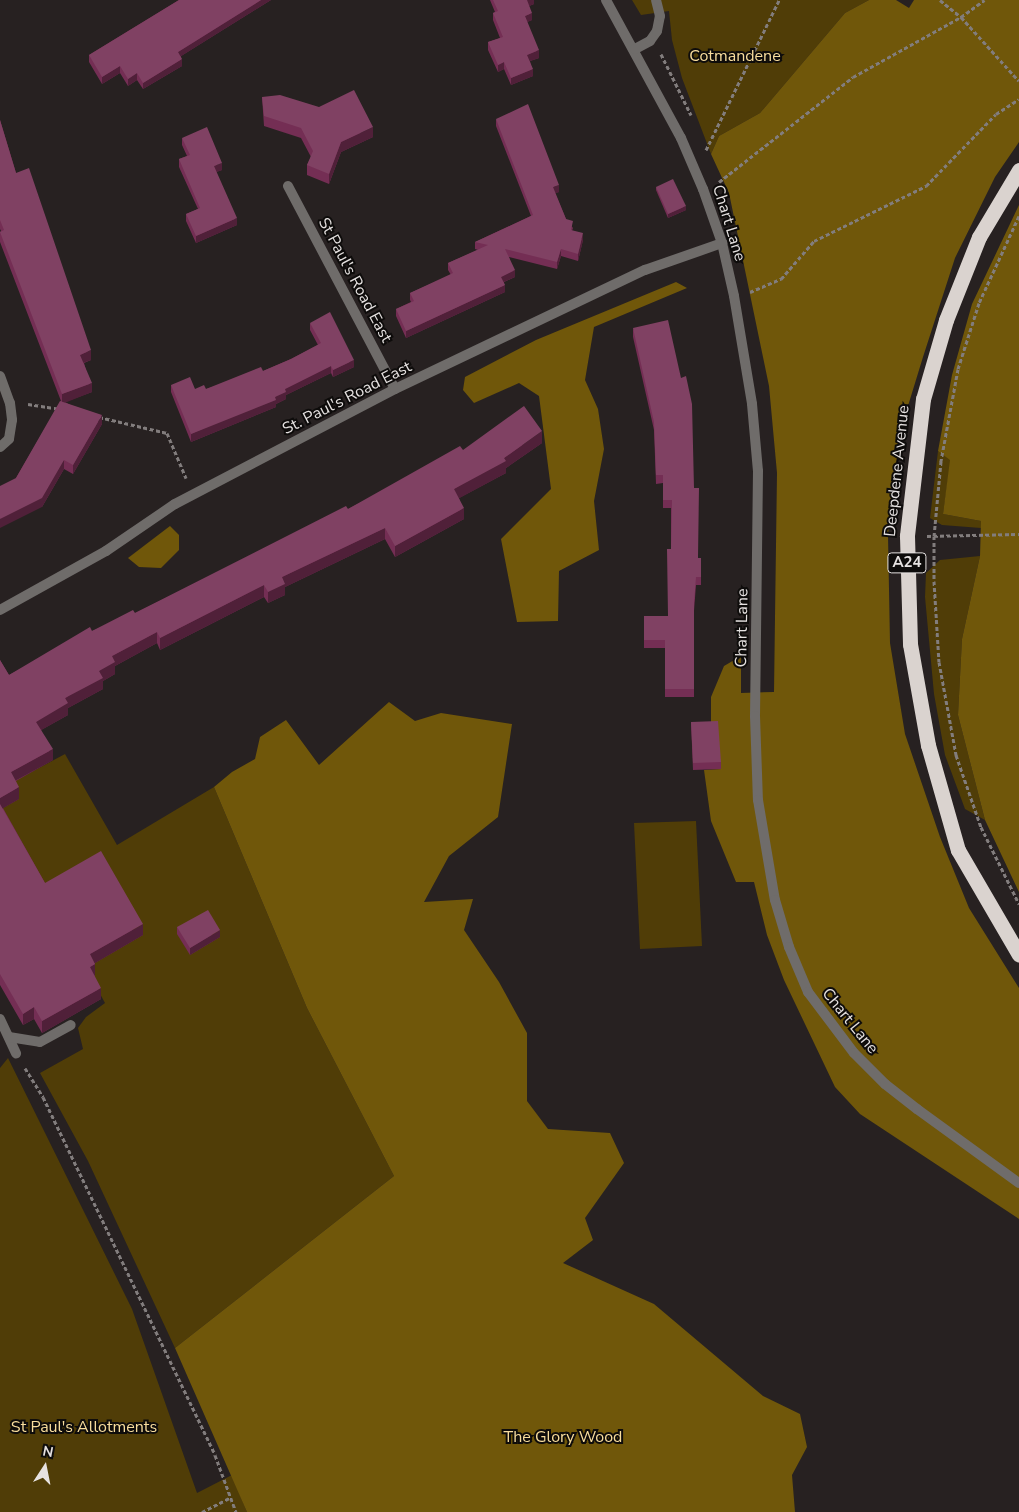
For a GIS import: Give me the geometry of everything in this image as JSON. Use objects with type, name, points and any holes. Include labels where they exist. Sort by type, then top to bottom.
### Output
[{"type":"highway","name":"Deepdene Avenue","points":[[1019,170],[980,237],[946,320],[922,399],[907,536],[910,644],[928,745],[958,850],[1019,955]]},
{"type":"street","name":"Chart Lane","points":[[606,0],[635,49],[681,138],[703,189],[722,243],[752,404],[758,471],[755,716],[758,800],[775,900],[789,947],[808,992],[854,1053],[885,1084],[1019,1183]]},
{"type":"street","points":[[635,49],[650,40],[656,31],[660,16],[656,0]]},
{"type":"street","name":"St Paul's Road East","points":[[288,186],[395,389]]},
{"type":"street","name":"St. Paul's Road East","points":[[0,610],[106,551],[193,495],[395,389],[645,270],[722,243]]},
{"type":"street","points":[[0,376],[10,403],[9,439],[0,447]]},
{"type":"street","points":[[0,1019],[16,1052]]},
{"type":"street","points":[[9,1037],[40,1042],[71,1025]]},
{"type":"path","points":[[706,150],[779,0]]},
{"type":"path","points":[[940,0],[961,17],[1019,80]]},
{"type":"path","points":[[703,189],[726,178],[853,77],[961,17],[984,0]]},
{"type":"path","points":[[756,290],[781,279],[814,240],[926,186],[996,114],[1019,99]]},
{"type":"path","points":[[1019,216],[979,303],[958,370],[942,461],[934,536],[939,662],[956,755],[981,827],[1019,904]]},
{"type":"path","points":[[10,403],[64,410]]},
{"type":"path","points":[[93,416],[167,433],[193,495]]},
{"type":"path","points":[[907,536],[1000,536],[1019,534]]},
{"type":"path","points":[[16,1052],[43,1097],[215,1456],[236,1512]]},
{"type":"path","points":[[202,1512],[230,1498]]},
{"type":"green space","name":"Cotmandene","points":[[632,0],[869,0],[845,13],[760,113],[719,136],[711,154],[682,78],[672,40],[669,11],[641,15]]},
{"type":"green space","points":[[869,0],[896,0],[909,8],[914,0],[1019,0],[1019,142],[995,177],[955,258],[900,432],[888,535],[890,643],[905,734],[940,837],[969,908],[1019,988],[1019,1219],[860,1114],[835,1087],[784,980],[767,935],[754,882],[736,882],[711,821],[704,770],[721,769],[711,728],[711,697],[724,666],[741,656],[741,693],[774,692],[777,473],[769,386],[729,193],[711,154],[719,136],[760,113],[845,13]]},
{"type":"green space","points":[[1019,205],[1019,892],[985,820],[958,715],[962,639],[980,556],[981,521],[943,514],[950,460],[938,451],[952,375],[972,304]]},
{"type":"green space","points":[[676,282],[687,288],[594,327],[585,380],[598,409],[604,449],[594,501],[599,550],[559,571],[558,621],[517,622],[501,539],[551,489],[539,396],[519,383],[474,403],[463,390],[465,377],[536,340]]},
{"type":"green space","points":[[938,451],[951,459],[943,514],[981,521],[981,528],[942,525],[930,518]]},
{"type":"green space","points":[[170,526],[179,535],[179,550],[161,568],[139,567],[128,558]]},
{"type":"green space","points":[[980,556],[962,639],[958,715],[985,820],[965,809],[945,755],[934,694],[925,597],[926,573],[940,560]]},
{"type":"green space","name":"The Glory Wood","points":[[389,702],[415,721],[441,713],[512,724],[498,817],[449,856],[424,902],[473,899],[464,930],[499,982],[527,1033],[527,1101],[548,1129],[610,1133],[624,1163],[585,1218],[593,1240],[563,1263],[654,1304],[763,1396],[800,1414],[807,1447],[792,1475],[795,1512],[247,1512],[175,1348],[394,1176],[307,1008],[214,787],[232,772],[255,759],[260,737],[286,720],[319,765]]},
{"type":"green space","points":[[65,754],[117,845],[214,787],[307,1008],[394,1176],[175,1348],[88,1161],[40,1073],[83,1049],[78,1028],[86,1017],[105,1003],[0,810],[11,783]]},
{"type":"green space","points":[[696,821],[702,946],[640,949],[634,823]]},
{"type":"green space","name":"St Paul's Allotments","points":[[8,1058],[132,1309],[197,1493],[232,1475],[247,1512],[0,1512],[0,1068]]},
{"type":"building","points":[[179,0],[261,0],[178,52],[182,59],[143,83],[137,73],[128,79],[120,66],[102,77],[89,55]]},
{"type":"building","points":[[493,0],[527,0],[532,13],[525,16],[539,50],[527,55],[533,69],[511,78],[504,62],[498,65],[488,42],[503,37],[493,13],[498,11]]},
{"type":"building","points":[[354,90],[373,127],[341,142],[329,174],[307,165],[313,151],[301,128],[264,116],[262,97],[280,95],[319,107]]},
{"type":"building","points":[[528,104],[559,185],[553,187],[566,219],[573,221],[571,230],[583,233],[578,254],[561,249],[557,262],[505,249],[515,270],[501,277],[505,285],[406,331],[396,309],[414,301],[410,293],[453,273],[448,263],[488,245],[475,242],[533,215],[496,119]]},
{"type":"building","points":[[0,120],[16,173],[29,168],[91,350],[80,355],[92,383],[62,394],[0,232],[4,230],[0,220]]},
{"type":"building","points":[[207,127],[222,163],[214,166],[237,218],[196,236],[186,214],[200,208],[179,159],[190,155],[182,138]]},
{"type":"building","points":[[673,179],[686,206],[668,214],[656,187]]},
{"type":"building","points":[[330,312],[354,360],[333,370],[331,366],[285,389],[286,392],[275,397],[276,400],[191,434],[171,385],[190,377],[195,389],[204,385],[206,389],[261,367],[263,371],[291,359],[321,343],[310,323]]},
{"type":"building","points":[[668,320],[681,378],[686,376],[692,404],[694,488],[699,488],[698,558],[701,558],[701,577],[696,577],[694,603],[694,689],[665,689],[665,640],[644,640],[644,616],[668,616],[667,549],[671,549],[672,500],[663,500],[663,475],[656,475],[654,422],[633,328]]},
{"type":"building","points":[[60,401],[102,415],[73,465],[64,460],[42,498],[0,519],[0,486],[16,478]]},
{"type":"building","points":[[524,406],[542,431],[504,458],[506,461],[454,489],[464,508],[395,546],[385,528],[282,577],[285,584],[268,592],[264,585],[160,638],[157,632],[112,656],[115,662],[99,671],[103,678],[65,698],[68,703],[36,722],[53,749],[11,772],[19,787],[0,798],[0,660],[9,675],[90,627],[92,631],[133,610],[135,613],[346,506],[348,509],[460,446],[463,450]]},
{"type":"building","points":[[718,721],[721,762],[693,763],[691,722]]},
{"type":"building","points":[[0,804],[45,883],[101,851],[143,924],[90,954],[95,964],[90,967],[101,988],[42,1021],[34,1007],[23,1014],[0,974]]},
{"type":"building","points":[[208,910],[220,930],[190,948],[177,927]]}]
